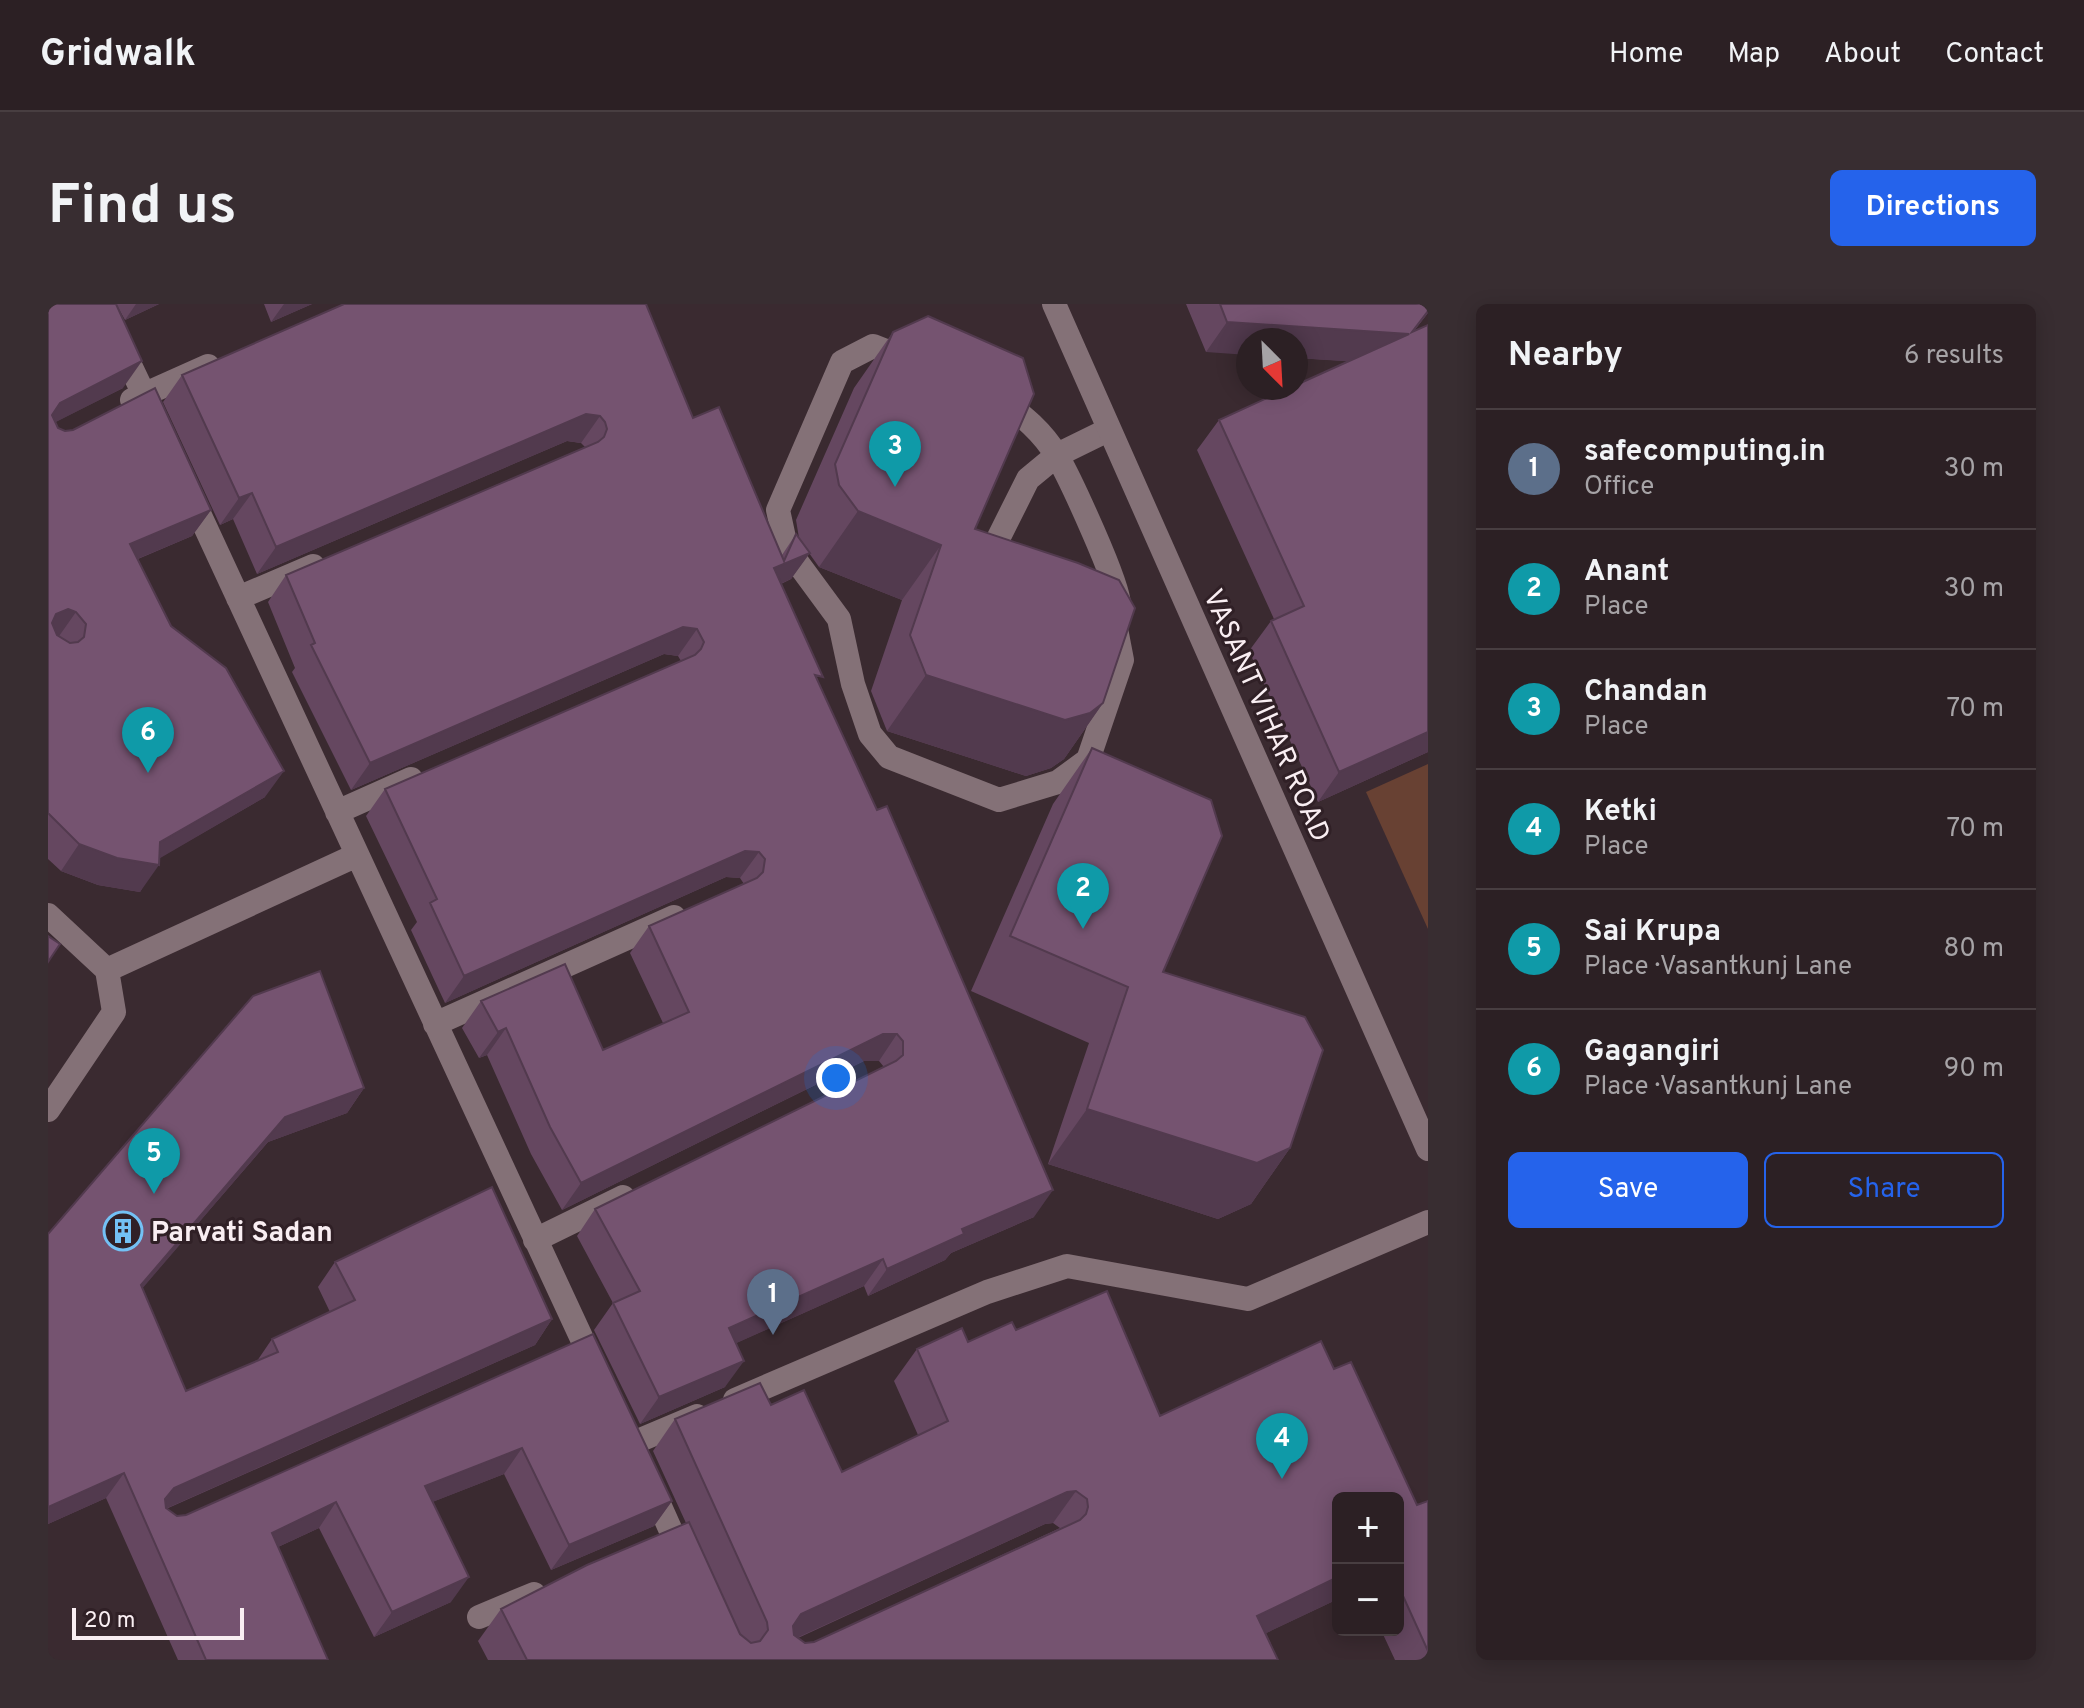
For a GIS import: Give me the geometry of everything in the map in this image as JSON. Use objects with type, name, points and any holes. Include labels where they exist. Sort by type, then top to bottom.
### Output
[{"type":"street","points":[[101,304],[169,449]]},
{"type":"street","name":"VASANT VIHAR ROAD","points":[[1054,304],[1428,1149]]},
{"type":"street","points":[[928,368],[873,346],[842,362],[778,510],[786,547],[839,619],[853,684],[870,734],[889,757],[999,800],[1058,782],[1088,760],[1122,660],[1117,634],[1120,597],[1057,455],[1028,419],[984,391]]},
{"type":"street","points":[[116,408],[226,358]]},
{"type":"street","points":[[1006,589],[992,583],[989,557],[1028,479],[1057,455],[1108,430]]},
{"type":"street","points":[[181,476],[535,1240],[575,1344],[607,1392]]},
{"type":"street","points":[[238,598],[340,555]]},
{"type":"street","points":[[1089,623],[1117,634]]},
{"type":"street","points":[[337,812],[437,768]]},
{"type":"street","points":[[107,970],[357,855]]},
{"type":"street","points":[[435,1024],[691,909]]},
{"type":"street","points":[[48,915],[107,970],[114,1012],[48,1110]]},
{"type":"street","points":[[535,1240],[644,1186]]},
{"type":"street","points":[[633,1443],[987,1292],[1067,1266],[1248,1299],[1428,1222]]},
{"type":"street","points":[[620,1418],[692,1576]]},
{"type":"street","points":[[645,1546],[672,1535]]},
{"type":"street","points":[[479,1617],[562,1582]]},
{"type":"shaded area","points":[[1428,764],[1428,929],[1366,792]]},
{"type":"building","points":[[48,304],[116,304],[142,361],[60,403],[52,415],[58,428],[73,430],[155,388],[211,510],[130,544],[171,626],[226,668],[284,771],[160,842],[159,865],[117,858],[79,844],[48,813]],"holes":[[[68,609],[76,612],[86,624],[84,637],[70,643],[57,635],[52,623],[56,614]]]},
{"type":"building","points":[[344,304],[646,304],[693,418],[719,407],[784,561],[796,534],[810,553],[774,568],[823,677],[815,675],[877,810],[887,806],[1053,1190],[962,1229],[964,1234],[887,1269],[883,1259],[729,1328],[744,1361],[659,1397],[613,1303],[640,1291],[595,1209],[896,1061],[903,1055],[903,1041],[897,1034],[883,1034],[581,1183],[550,1127],[506,1028],[498,1032],[481,1001],[565,964],[603,1050],[689,1012],[649,926],[757,878],[763,872],[765,859],[759,852],[745,851],[464,976],[430,903],[437,899],[385,789],[695,655],[704,642],[697,629],[683,627],[370,763],[311,645],[315,643],[286,575],[598,442],[607,429],[600,416],[586,414],[276,547],[252,493],[239,498],[182,375]]},
{"type":"building","points":[[1220,304],[1428,304],[1428,311],[1412,332],[1428,325],[1428,732],[1339,772],[1271,621],[1304,606],[1219,420],[1263,400],[1308,400],[1308,380],[1409,334],[1227,322]]},
{"type":"building","points":[[928,316],[1023,358],[1034,394],[975,529],[1119,580],[1135,608],[1103,703],[1090,713],[1065,720],[926,675],[910,635],[941,545],[858,511],[839,485],[835,464],[893,332]]},
{"type":"building","points":[[1092,748],[1211,800],[1222,836],[1163,972],[1305,1017],[1323,1050],[1290,1148],[1257,1163],[1087,1109],[1128,987],[1010,936]]},
{"type":"building","points":[[48,936],[60,944],[48,962]]},
{"type":"building","points":[[320,971],[364,1088],[285,1117],[141,1285],[186,1391],[278,1352],[272,1339],[355,1300],[335,1262],[492,1187],[552,1319],[174,1488],[165,1499],[166,1508],[177,1516],[186,1515],[593,1334],[672,1501],[569,1545],[522,1448],[425,1486],[469,1577],[392,1612],[336,1502],[272,1533],[328,1660],[206,1660],[124,1473],[48,1507],[48,1234],[253,996]]},
{"type":"building","points":[[1107,1291],[1160,1416],[1321,1341],[1334,1369],[1351,1362],[1417,1505],[1428,1501],[1428,1651],[1404,1598],[1404,1492],[1332,1492],[1332,1580],[1257,1616],[1278,1660],[527,1660],[501,1609],[587,1565],[689,1522],[740,1634],[751,1643],[760,1641],[768,1630],[767,1622],[675,1419],[760,1383],[771,1405],[804,1390],[842,1472],[948,1421],[917,1349],[962,1328],[968,1342],[1012,1322],[1016,1330]],"holes":[[[1076,1491],[1087,1499],[1088,1507],[1080,1520],[814,1642],[805,1643],[794,1635],[793,1626],[801,1614],[1067,1492]]]},
{"type":"place","name":"Chandan","points":[[895,487]]},
{"type":"place","name":"Gagangiri","points":[[148,773]]},
{"type":"place","name":"Anant","points":[[1083,929]]},
{"type":"place","name":"Sai Krupa","points":[[154,1194]]},
{"type":"place","name":"Parvati Sadan","points":[[123,1231]]},
{"type":"place","name":"safecomputing.in","points":[[773,1335]]},
{"type":"place","name":"Ketki","points":[[1282,1479]]}]
